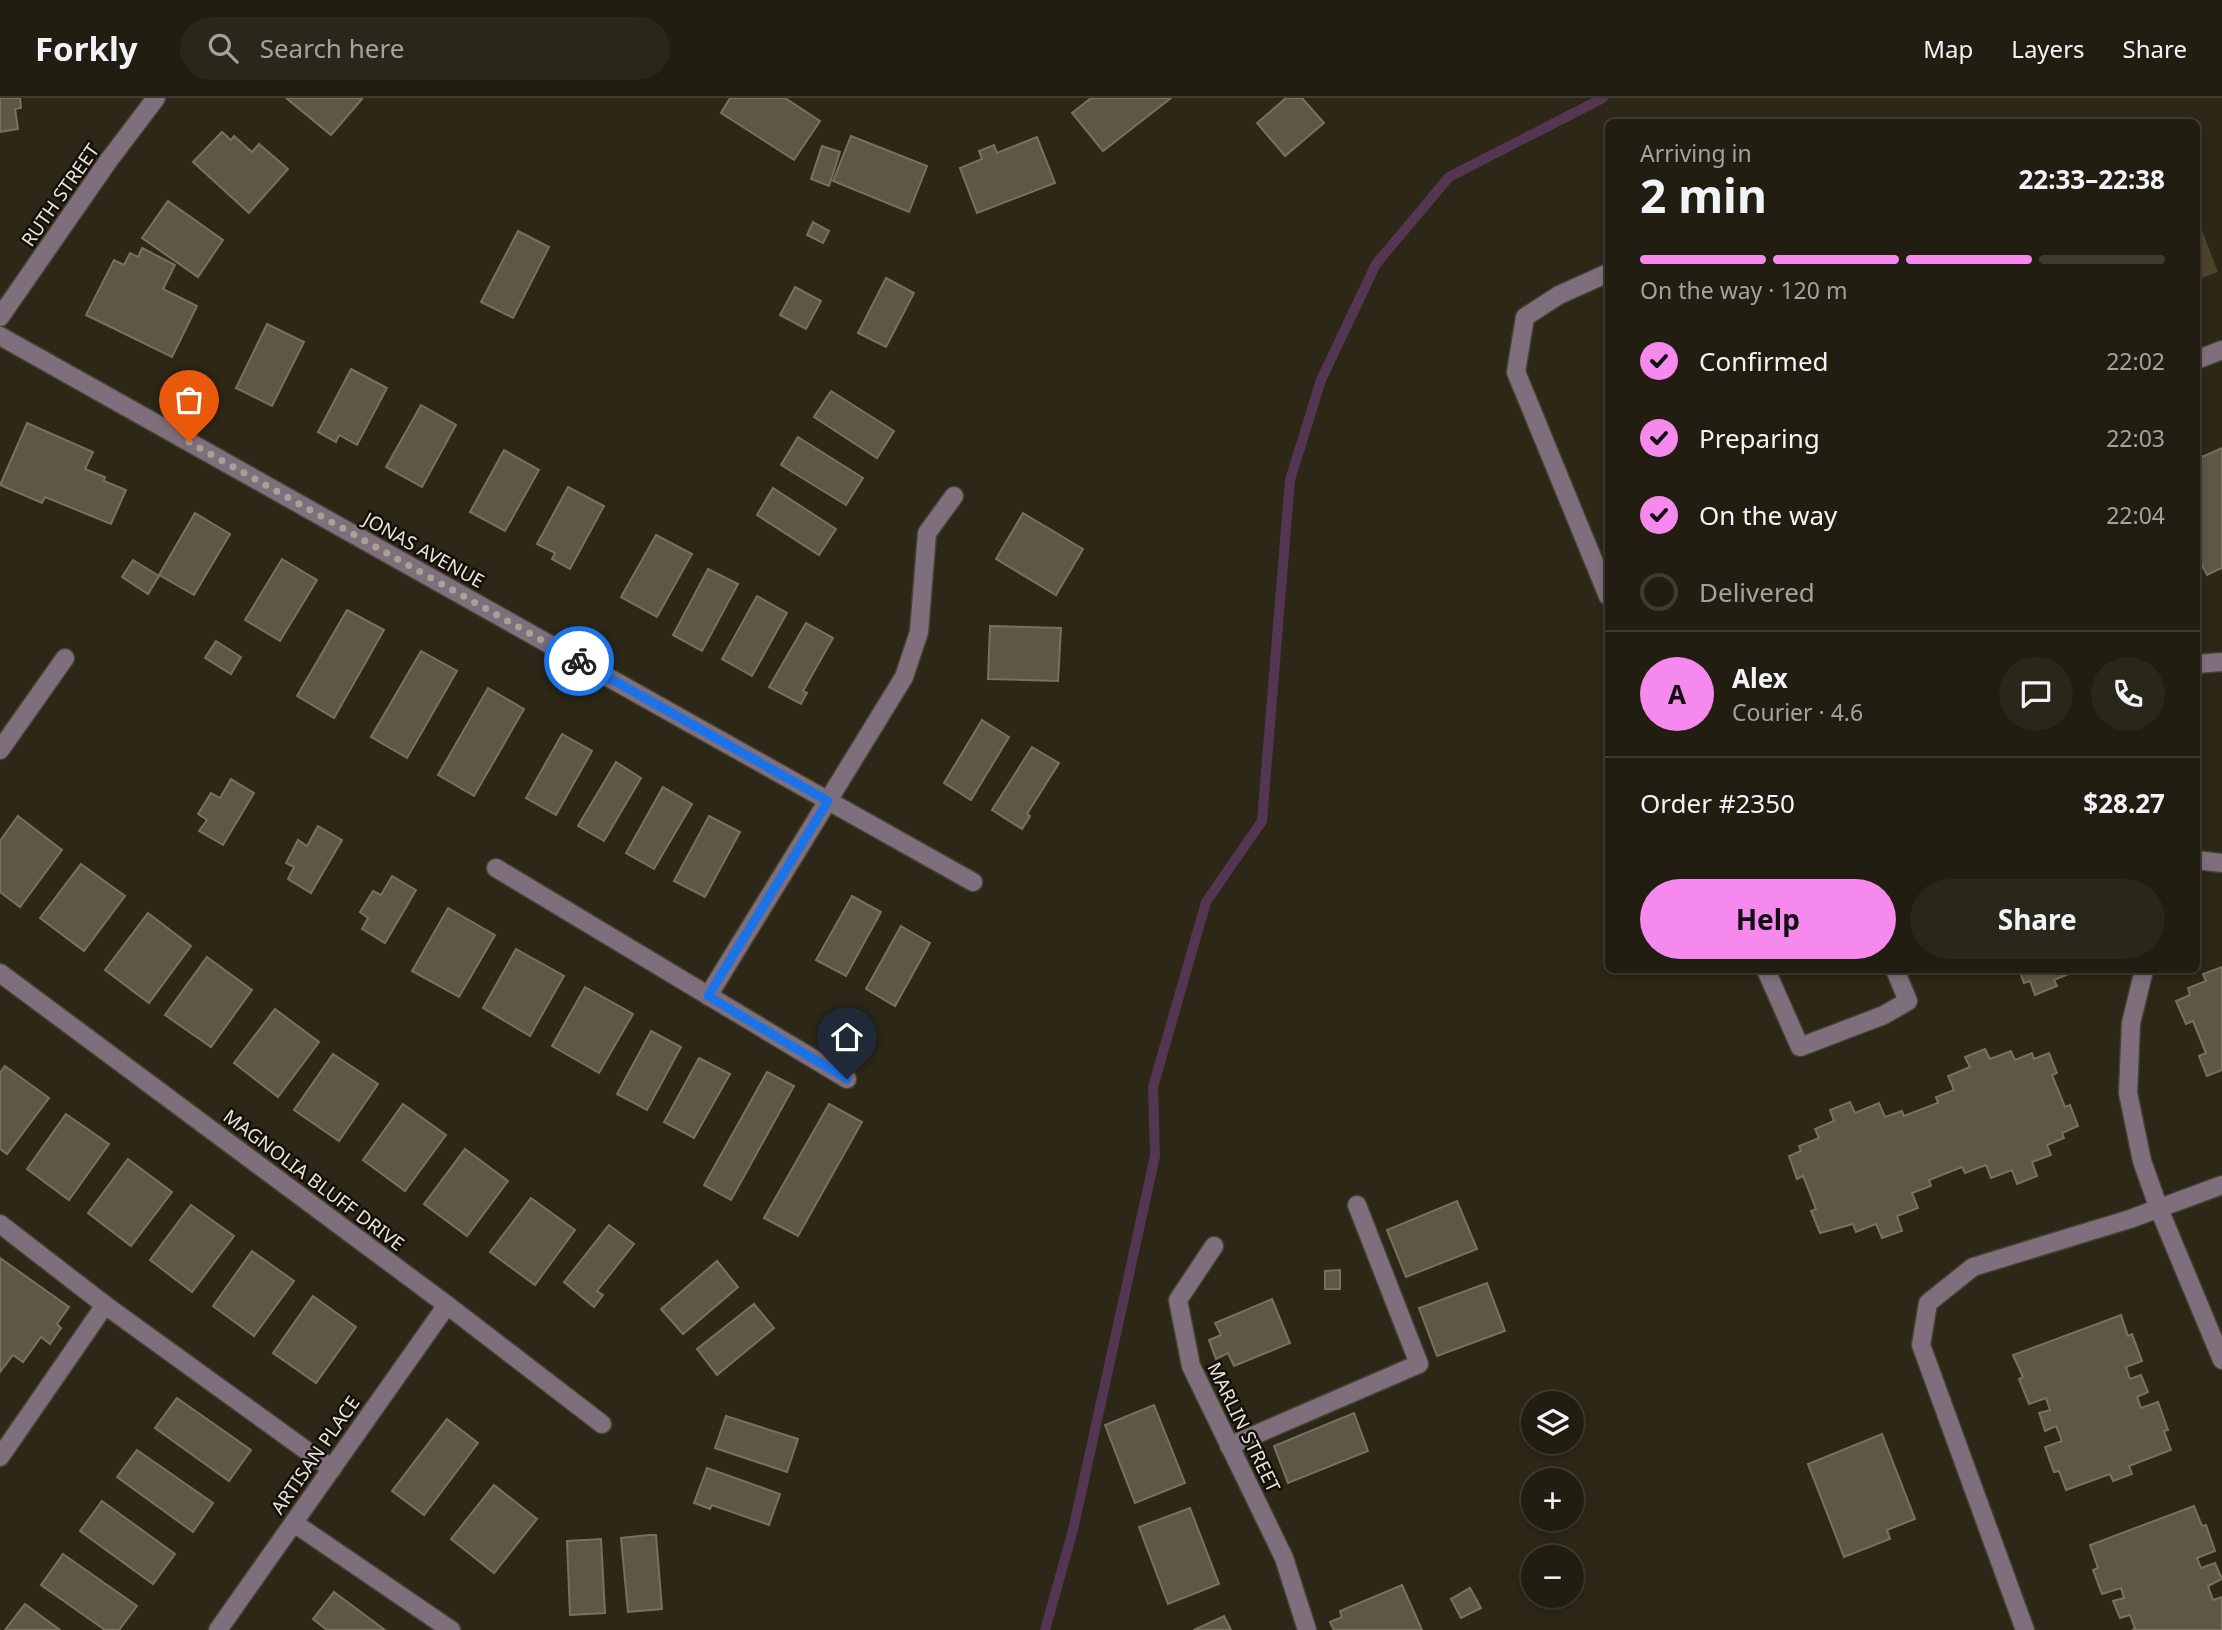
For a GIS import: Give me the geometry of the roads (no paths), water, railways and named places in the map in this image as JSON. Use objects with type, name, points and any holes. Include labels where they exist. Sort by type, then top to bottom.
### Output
[{"type":"street","name":"RUTH STREET","points":[[0,317],[109,160],[156,98]]},
{"type":"street","points":[[1605,274],[1559,295],[1525,317],[1516,372],[1605,589]]},
{"type":"street","name":"JONAS AVENUE","points":[[0,336],[973,882]]},
{"type":"street","points":[[2200,358],[2222,350]]},
{"type":"street","points":[[708,996],[904,677],[919,632],[927,533],[954,496]]},
{"type":"street","points":[[0,750],[65,658]]},
{"type":"street","points":[[2200,664],[2222,662]]},
{"type":"street","points":[[2200,865],[2222,863]]},
{"type":"street","points":[[496,868],[847,1079]]},
{"type":"street","name":"MAGNOLIA BLUFF DRIVE","points":[[0,973],[447,1305],[602,1424]]},
{"type":"street","points":[[1767,973],[1800,1047],[1884,1015],[1908,1001],[1896,973]]},
{"type":"street","points":[[2143,973],[2131,1023],[2128,1093],[2143,1161],[2159,1209],[2222,1360]]},
{"type":"street","points":[[2025,1630],[1921,1345],[1928,1303],[1973,1267],[2159,1209],[2222,1185]]},
{"type":"street","points":[[1229,1446],[1419,1364],[1357,1206]]},
{"type":"street","points":[[0,1224],[106,1305],[332,1469]]},
{"type":"street","name":"MARLIN STREET","points":[[1214,1246],[1178,1300],[1191,1366],[1283,1558],[1307,1630]]},
{"type":"street","points":[[0,1457],[106,1305]]},
{"type":"street","name":"ARTISAN PLACE","points":[[218,1630],[447,1305]]},
{"type":"street","points":[[293,1523],[451,1630]]},
{"type":"waterway","points":[[1045,1630],[1073,1530],[1155,1156],[1153,1087],[1206,902],[1262,821],[1290,480],[1321,380],[1376,264],[1449,177],[1603,98]]}]
